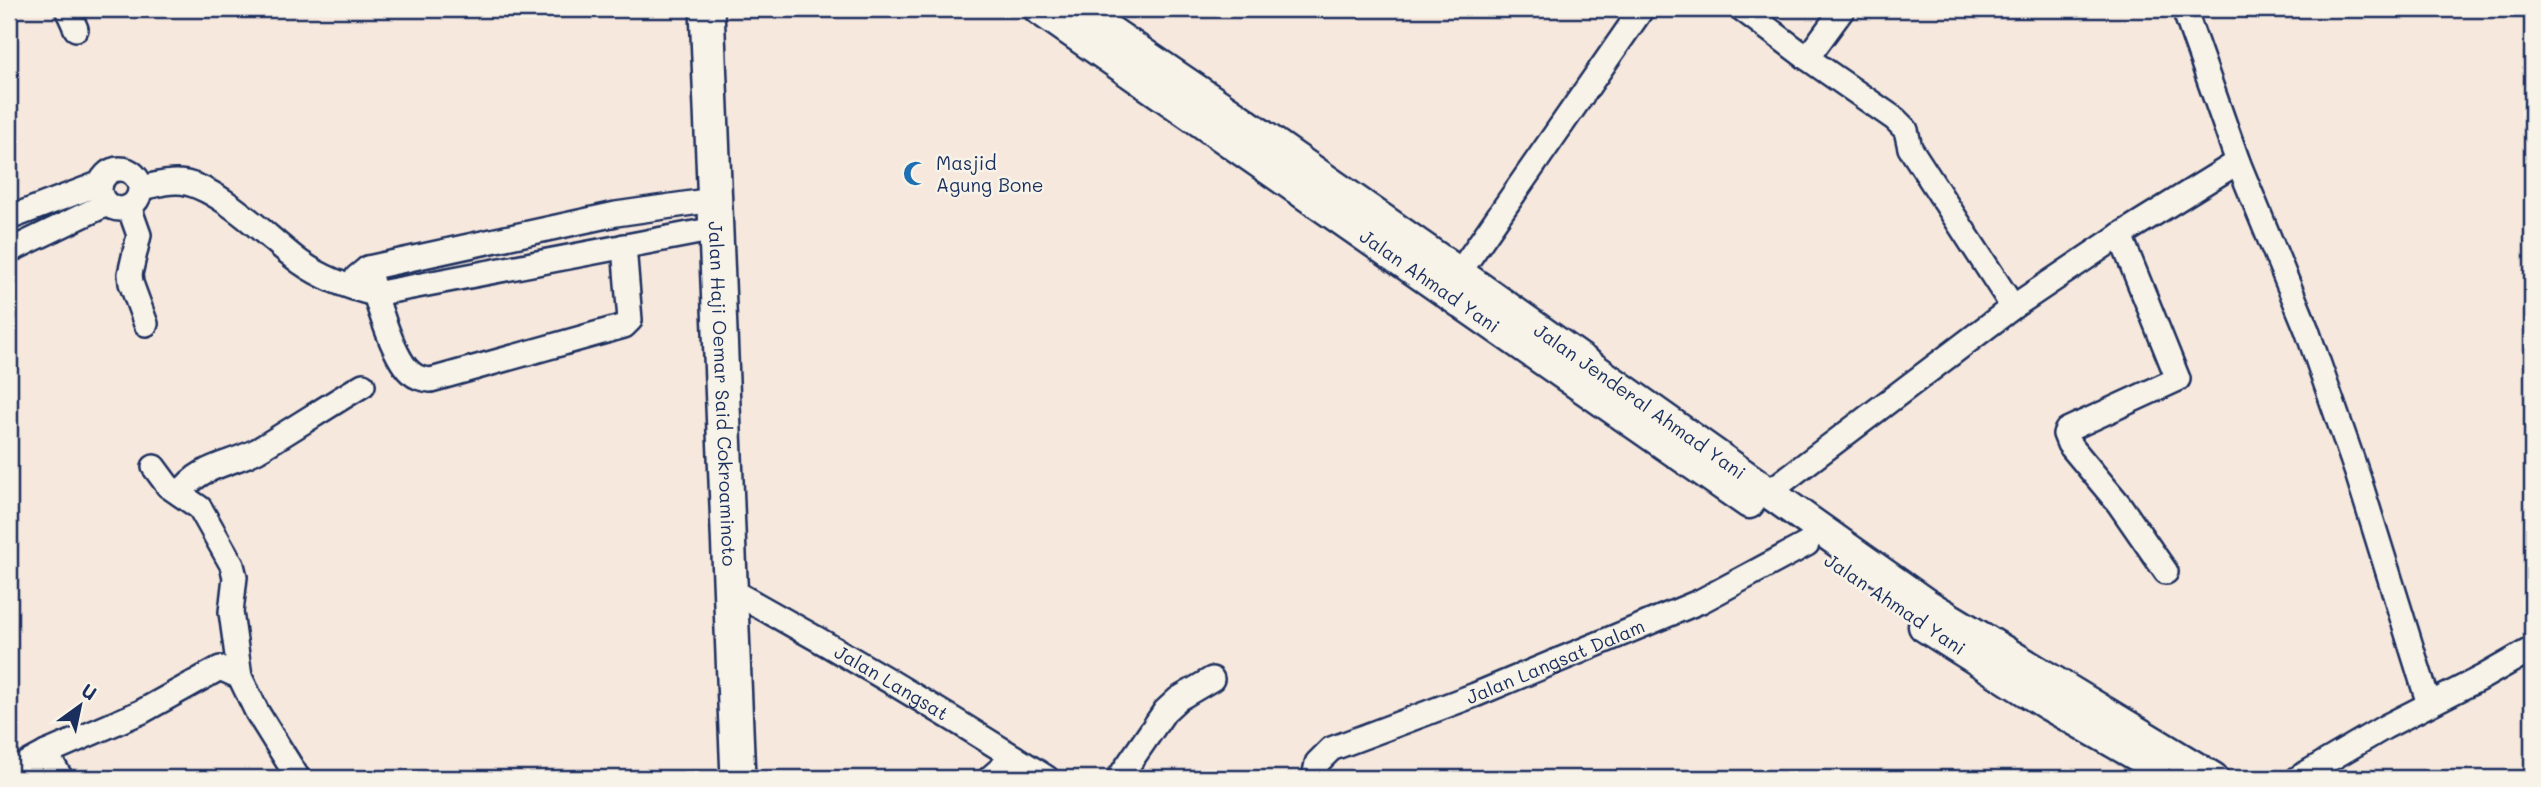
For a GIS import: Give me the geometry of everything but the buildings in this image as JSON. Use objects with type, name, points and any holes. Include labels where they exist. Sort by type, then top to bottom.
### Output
[{"type":"highway","name":"Jalan Haji Oemar Said Cokroaminoto","points":[[707,9],[738,778]]},
{"type":"main road","name":"Jalan Ahmad Yani","points":[[1039,9],[1222,122],[1914,620],[2047,704],[2175,778]]},
{"type":"main road","name":"Jalan Jenderal Ahmad Yani","points":[[1077,9],[1222,122],[1459,273],[1926,604],[2213,778]]},
{"type":"street","points":[[1459,273],[1642,9]]},
{"type":"street","points":[[1742,9],[1895,119],[1906,130],[1910,148],[2014,307]]},
{"type":"street","points":[[1807,58],[1843,9]]},
{"type":"street","points":[[2184,9],[2238,162],[2307,330],[2357,476],[2429,704]]},
{"type":"street","points":[[1769,492],[2014,307],[2120,234],[2238,162]]},
{"type":"street","points":[[9,218],[179,181],[219,198],[302,263],[347,285],[375,294],[624,246],[714,214]]},
{"type":"street","points":[[9,251],[119,196]]},
{"type":"street","points":[[119,196],[139,235],[130,274],[146,324]]},
{"type":"street","points":[[347,285],[368,268],[616,215],[714,214]]},
{"type":"street","points":[[2120,234],[2178,379],[2067,430],[2064,434],[2069,444],[2119,504],[2166,572]]},
{"type":"street","points":[[368,268],[375,294],[404,364],[419,378],[430,380],[624,326],[630,320],[624,246]]},
{"type":"street","points":[[180,494],[186,485],[202,472],[256,451],[363,385]]},
{"type":"street","points":[[154,467],[162,481],[200,508],[208,517],[232,565],[235,577],[231,612],[240,677],[257,712],[298,778]]},
{"type":"street","name":"Jalan Langsat Dalam","points":[[1314,778],[1317,763],[1331,749],[1475,695],[1701,601],[1807,544]]},
{"type":"street","name":"Jalan Langsat","points":[[732,591],[818,638],[1047,778]]},
{"type":"street","points":[[2298,778],[2532,649]]},
{"type":"street","points":[[9,773],[46,753],[141,712],[220,668],[240,677]]},
{"type":"street","points":[[1119,778],[1165,711],[1178,699],[1212,679]]},
{"type":"street","points":[[46,753],[61,778]]},
{"type":"street","points":[[990,778],[1014,757]]},
{"type":"place","name":"Masjid Agung Bone","points":[[916,174]]}]
